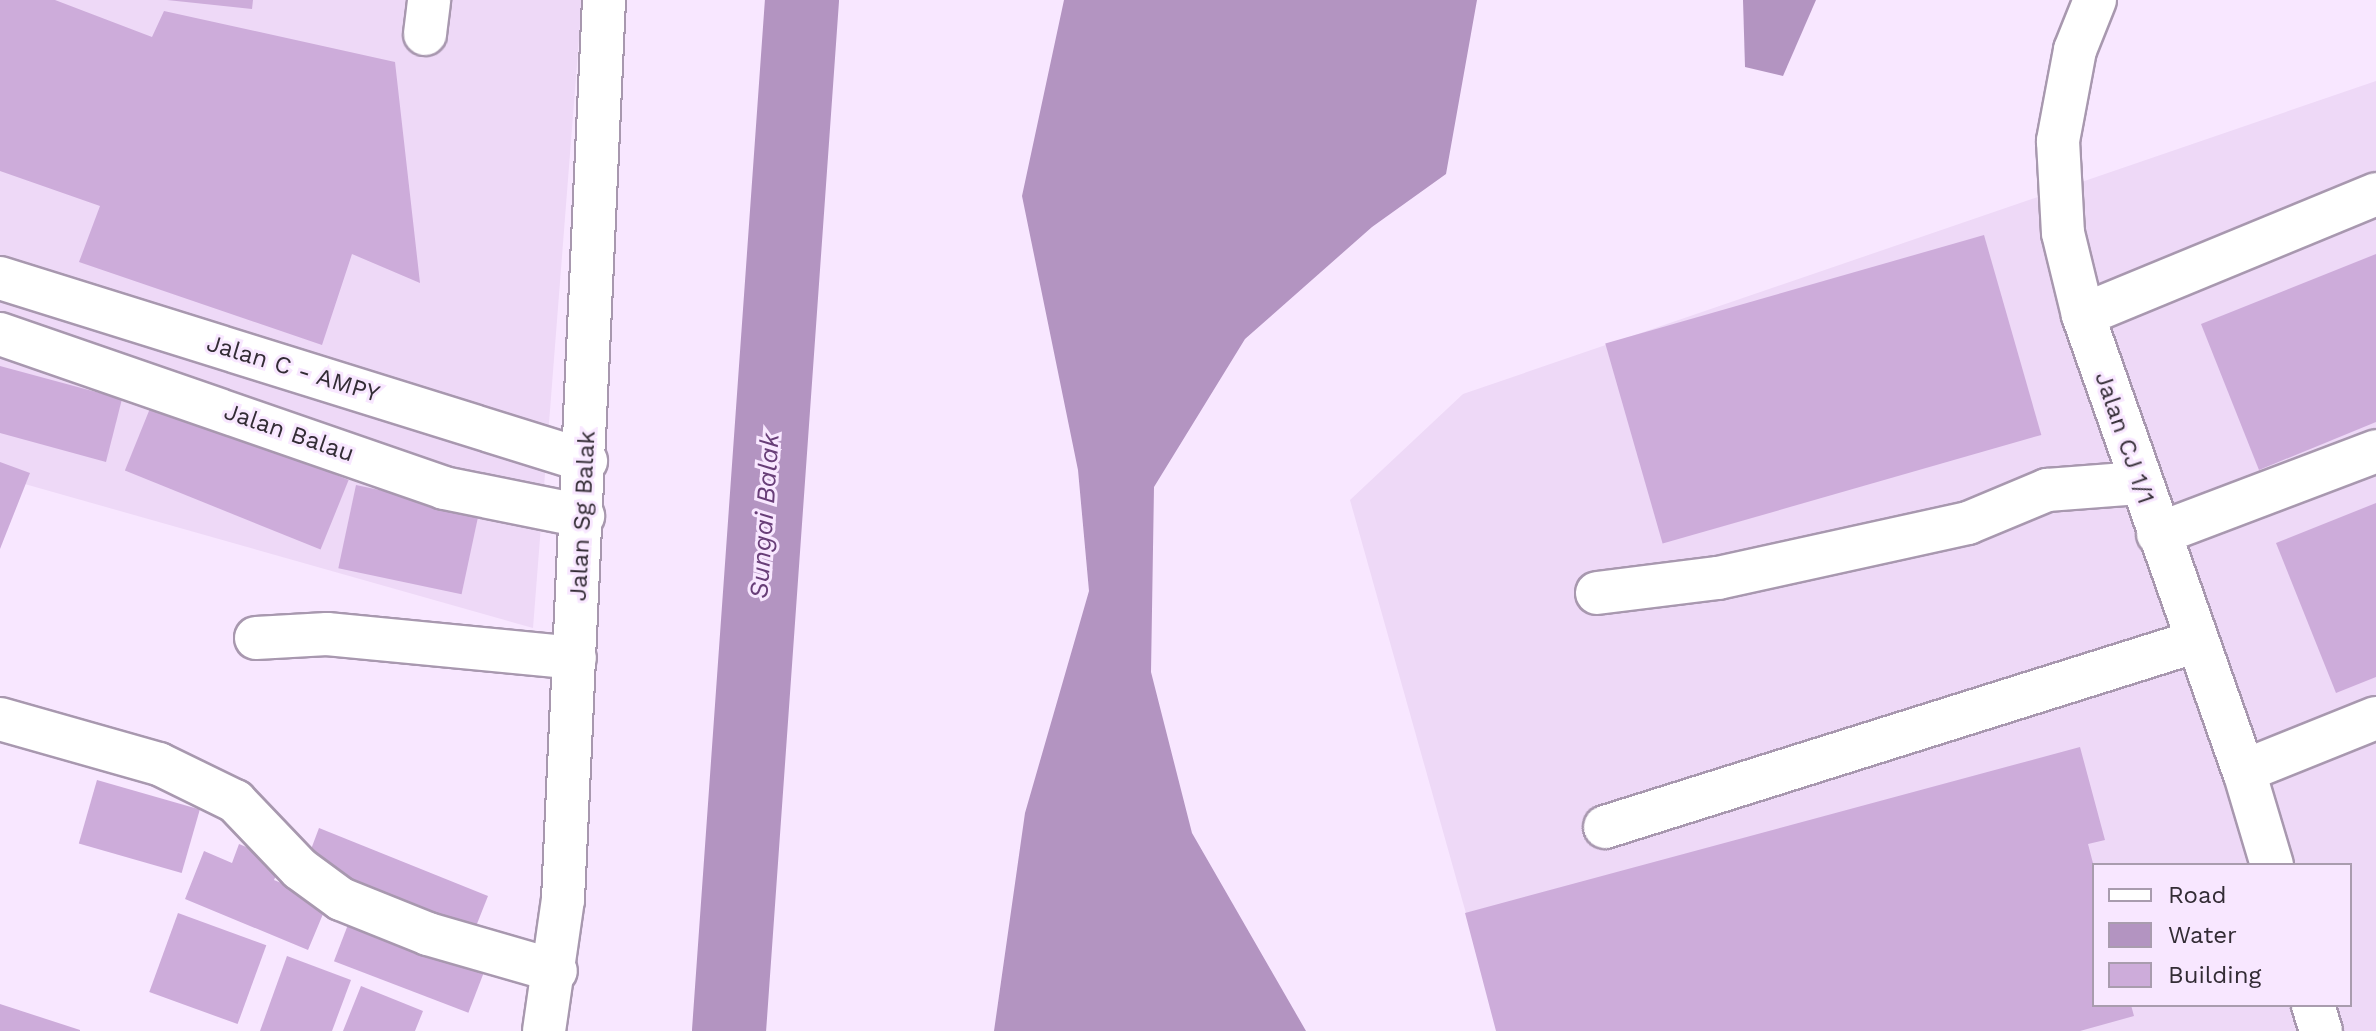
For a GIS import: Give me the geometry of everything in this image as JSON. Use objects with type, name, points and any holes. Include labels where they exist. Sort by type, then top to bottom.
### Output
[{"type":"street","name":"Jalan Sg Balak","points":[[544,1031],[556,971],[575,658],[604,0]]},
{"type":"street","name":"Jalan CJ 1/1","points":[[2095,0],[2075,50],[2058,141],[2063,233],[2083,315],[2139,483],[2244,771],[2271,863]]},
{"type":"street","points":[[2083,315],[2376,194]]},
{"type":"street","name":"Jalan C - AMPY","points":[[0,278],[586,461]]},
{"type":"street","name":"Jalan Balau","points":[[0,334],[444,488],[583,516]]},
{"type":"street","points":[[2158,534],[2376,451]]},
{"type":"street","points":[[1597,593],[1718,578],[1968,523],[2047,490],[2139,483]]},
{"type":"street","points":[[256,638],[327,634],[575,658]]},
{"type":"street","points":[[1605,827],[2197,641]]},
{"type":"street","points":[[2244,771],[2376,718]]},
{"type":"street","points":[[0,719],[159,764],[235,801],[300,869],[341,899],[428,934],[556,971]]},
{"type":"street","points":[[2314,1007],[2321,1031]]},
{"type":"shaded area","points":[[0,0],[582,0],[533,628],[0,477]]},
{"type":"shaded area","points":[[2376,81],[2376,1031],[1499,1031],[1350,500],[1463,394]]},
{"type":"water","points":[[1064,0],[1477,0],[1446,174],[1372,227],[1245,339],[1154,487],[1151,672],[1192,833],[1306,1031],[994,1031],[1025,813],[1089,591],[1078,470],[1022,196]]},
{"type":"water","points":[[1743,0],[1816,0],[1783,76],[1745,67]]},
{"type":"building","points":[[0,0],[55,0],[152,37],[164,11],[395,62],[420,283],[352,254],[322,345],[79,262],[100,206],[0,171]]},
{"type":"building","points":[[167,0],[253,0],[252,9]]},
{"type":"building","points":[[1984,235],[2041,435],[1663,544],[1605,344]]},
{"type":"building","points":[[2376,254],[2376,422],[2259,470],[2201,324]]},
{"type":"building","points":[[0,366],[122,399],[106,462],[0,433]]},
{"type":"building","points":[[153,401],[349,480],[321,550],[125,471]]},
{"type":"building","points":[[0,462],[30,473],[0,549]]},
{"type":"building","points":[[356,485],[479,511],[462,594],[338,568]]},
{"type":"building","points":[[2376,503],[2376,677],[2336,693],[2276,543]]},
{"type":"building","points":[[2080,747],[2105,840],[2088,844],[2093,863],[2092,1007],[2132,1007],[2134,1016],[2080,1031],[1496,1031],[1465,913]]},
{"type":"building","points":[[97,780],[200,809],[182,873],[79,843]]},
{"type":"building","points":[[319,828],[488,896],[469,944],[307,860]]},
{"type":"building","points":[[239,844],[282,862],[274,880],[328,902],[308,950],[185,899],[204,851],[232,863]]},
{"type":"building","points":[[178,913],[266,945],[238,1024],[149,992]]},
{"type":"building","points":[[349,922],[483,974],[468,1013],[334,961]]},
{"type":"building","points":[[287,956],[351,980],[332,1031],[260,1031]]},
{"type":"building","points":[[361,986],[423,1011],[415,1031],[343,1031]]},
{"type":"building","points":[[0,1004],[80,1030],[80,1031],[0,1031]]},
{"type":"waterway","name":"Sungai Balak","points":[[729,1031],[802,0]]}]
